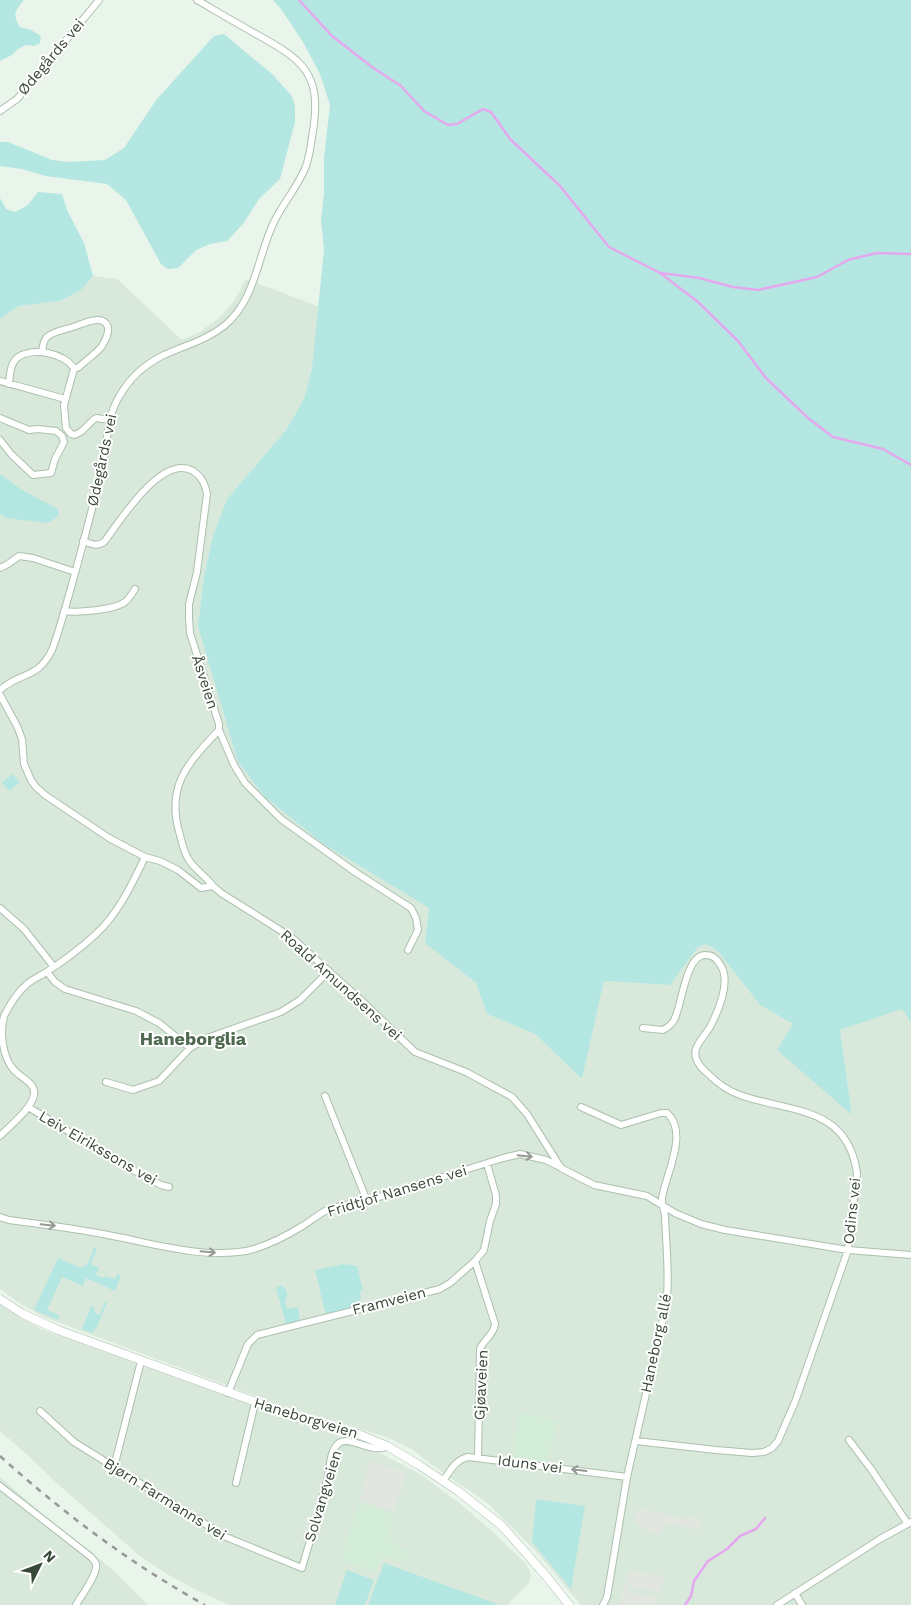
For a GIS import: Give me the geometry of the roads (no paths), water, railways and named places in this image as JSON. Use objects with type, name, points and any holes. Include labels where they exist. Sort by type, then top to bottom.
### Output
[{"type":"street","name":"Ødegårds vei","points":[[0,111],[26,90],[99,0]]},
{"type":"street","name":"Ødegårds vei","points":[[0,690],[8,683],[37,670],[44,664],[52,650],[75,572],[102,467],[110,420],[118,398],[136,374],[161,357],[198,342],[215,332],[228,322],[240,308],[250,291],[274,221],[306,166],[316,104],[313,85],[305,69],[295,58],[280,47],[197,0]]},
{"type":"street","points":[[42,352],[43,343],[46,338],[55,332],[98,320],[103,321],[107,325],[109,330],[103,345],[79,367],[74,369],[64,405],[65,423],[68,431],[75,435],[96,418],[110,420]]},
{"type":"street","points":[[9,384],[11,370],[16,358],[27,352],[42,352],[68,361],[74,369]]},
{"type":"street","points":[[0,381],[65,399]]},
{"type":"street","points":[[0,418],[29,430],[56,431],[62,436],[64,442],[55,459],[51,473],[33,475],[11,454],[0,440]]},
{"type":"street","points":[[62,436],[68,431]]},
{"type":"street","name":"Åsveien","points":[[83,541],[96,545],[104,542],[150,485],[166,472],[183,468],[192,471],[202,479],[207,494],[197,572],[189,604],[190,633],[219,724],[219,730],[234,765],[245,783],[281,819],[355,872],[395,898],[408,904],[416,918],[418,930],[408,950]]},
{"type":"street","points":[[0,568],[18,556],[33,558],[75,572]]},
{"type":"street","points":[[64,611],[87,612],[118,605],[127,600],[135,589]]},
{"type":"street","name":"Roald Amundsens vei","points":[[0,695],[17,726],[22,739],[24,764],[36,787],[109,838],[145,857],[160,861],[178,870],[201,888],[212,886],[290,938],[329,971],[416,1052],[466,1072],[512,1097],[527,1114],[561,1166]]},
{"type":"street","points":[[212,886],[190,863],[186,856],[178,830],[174,806],[175,796],[183,772],[219,730]]},
{"type":"street","points":[[0,1136],[28,1107],[34,1094],[34,1088],[14,1070],[3,1054],[3,1018],[26,985],[78,950],[106,924],[145,857]]},
{"type":"street","points":[[0,908],[24,929],[54,967]]},
{"type":"street","name":"Odins vei","points":[[636,1441],[752,1453],[764,1452],[772,1448],[778,1441],[784,1431],[795,1402],[848,1250],[856,1173],[855,1162],[850,1150],[838,1131],[819,1116],[740,1095],[721,1085],[699,1067],[695,1050],[710,1026],[722,996],[725,976],[718,961],[706,955],[696,960],[682,989],[678,1010],[671,1025],[663,1030],[643,1028]]},
{"type":"street","points":[[106,1082],[133,1090],[159,1081],[190,1048],[207,1038],[280,1012],[300,1000],[329,971]]},
{"type":"street","points":[[47,972],[55,982],[65,989],[136,1012],[159,1023],[190,1048]]},
{"type":"street","points":[[326,1096],[367,1202]]},
{"type":"street","name":"Leiv Eirikssons vei","points":[[28,1107],[133,1170],[168,1187]]},
{"type":"street","name":"Haneborg allé","points":[[581,1107],[621,1124],[667,1113],[675,1125],[676,1143],[662,1200],[665,1213],[668,1290],[628,1477],[608,1592],[603,1605]]},
{"type":"street","name":"Fridtjof Nansens vei","points":[[0,1217],[8,1220],[105,1234],[168,1247],[220,1253],[242,1251],[262,1247],[280,1240],[327,1210],[344,1205],[367,1202],[520,1154],[546,1160],[561,1166],[594,1185],[636,1192],[647,1196],[675,1213],[702,1224],[725,1230],[848,1250],[911,1255]]},
{"type":"street","name":"Framveien","points":[[228,1393],[248,1344],[257,1336],[440,1289],[450,1283],[475,1261],[484,1250],[490,1220],[496,1204],[496,1195],[487,1164]]},
{"type":"street","name":"Gjøaveien","points":[[475,1261],[496,1324],[494,1332],[480,1349],[478,1458]]},
{"type":"street","name":"Haneborgveien","points":[[0,1299],[16,1310],[47,1325],[141,1361],[255,1403],[368,1438],[387,1446],[469,1499],[507,1531],[569,1605]]},
{"type":"street","points":[[114,1467],[141,1361]]},
{"type":"street","points":[[236,1483],[255,1403]]},
{"type":"street","name":"Bjørn Farmanns vei","points":[[40,1411],[74,1442],[226,1537],[302,1568]]},
{"type":"street","points":[[777,1605],[909,1523],[848,1440]]},
{"type":"street","name":"Solvangveien","points":[[302,1568],[326,1486],[332,1453],[336,1447],[339,1443],[345,1442],[379,1449],[387,1446]]},
{"type":"street","name":"Iduns vei","points":[[443,1481],[459,1460],[468,1457],[628,1477]]},
{"type":"street","points":[[0,1486],[92,1557],[96,1563],[93,1576],[76,1605]]},
{"type":"street","points":[[795,1593],[802,1605]]},
{"type":"waterway","points":[[299,0],[332,36],[372,67],[401,86],[424,111],[448,125],[457,124],[483,109],[491,112],[510,139],[560,186],[609,247],[660,273],[698,302],[738,341],[766,378],[808,418],[833,437],[883,449],[911,465]]},
{"type":"waterway","points":[[661,273],[699,278],[733,287],[758,290],[817,277],[848,260],[860,257],[877,253],[911,254]]},
{"type":"waterway","points":[[685,1605],[691,1596],[694,1581],[708,1561],[727,1549],[740,1536],[756,1529],[765,1518]]},
{"type":"railway","points":[[0,1456],[48,1498],[124,1555],[205,1605]]},
{"type":"district","name":"Haneborglia","points":[[193,1038]]}]
